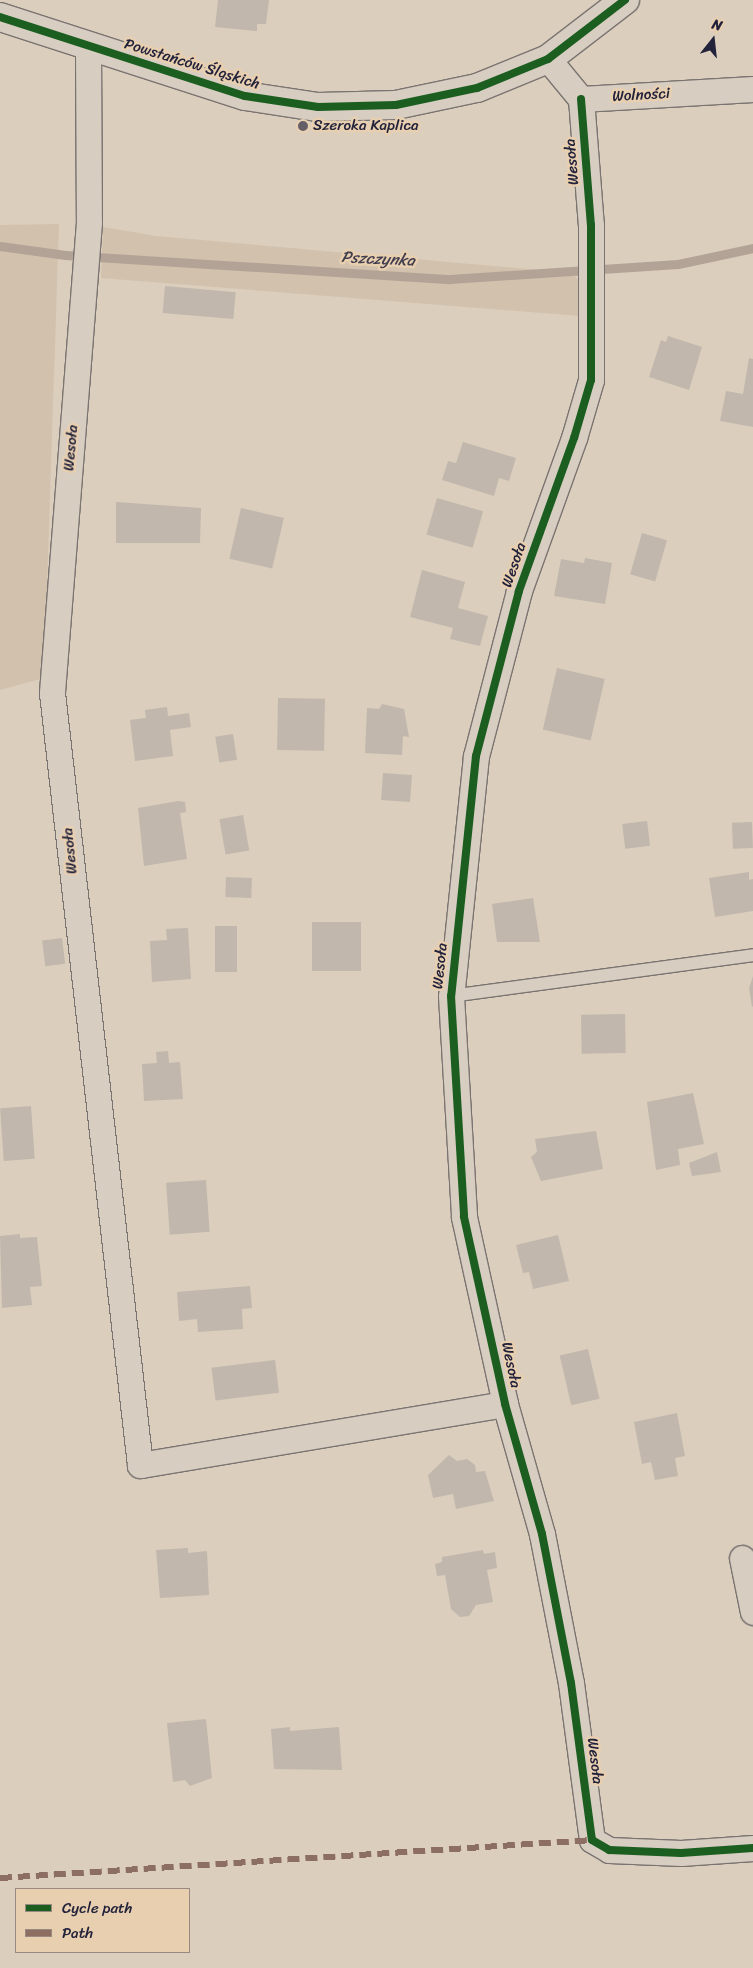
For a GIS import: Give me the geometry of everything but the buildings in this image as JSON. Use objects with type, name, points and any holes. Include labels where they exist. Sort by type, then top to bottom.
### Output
[{"type":"street","name":"Powstańców Śląskich","points":[[0,17],[245,96],[318,107],[396,106],[478,88],[548,59],[625,0]]},
{"type":"street","name":"Wesoła","points":[[88,45],[89,222],[52,693],[140,1465],[505,1404]]},
{"type":"street","points":[[548,59],[581,99]]},
{"type":"street","name":"Wolności","points":[[581,99],[753,89]]},
{"type":"street","name":"Wesoła","points":[[581,99],[591,225],[592,324],[588,388],[518,591],[476,756],[450,996],[464,1217],[505,1404],[544,1543],[571,1683],[592,1840],[609,1850],[680,1853],[753,1848]]},
{"type":"street","points":[[742,1558],[753,1612]]},
{"type":"lane","points":[[450,996],[753,955]]},
{"type":"shaded area","points":[[59,224],[44,678],[0,690],[0,225]]},
{"type":"shaded area","points":[[103,227],[156,236],[573,273],[581,284],[580,316],[101,278]]},
{"type":"waterway","name":"Pszczynka","points":[[0,246],[65,255],[450,279],[678,264],[753,248]]},
{"type":"marked path","points":[[0,1878],[592,1840]]},
{"type":"cycle path","points":[[0,17],[245,96],[318,107],[396,105],[477,88],[548,59],[625,0]]},
{"type":"cycle path","points":[[581,99],[591,225],[591,380],[574,438],[519,591],[476,756],[451,996],[464,1217],[505,1404],[542,1534],[571,1683],[592,1840],[609,1850],[681,1853],[753,1848]]},
{"type":"place","name":"Szeroka Kaplica","points":[[303,126]]}]
